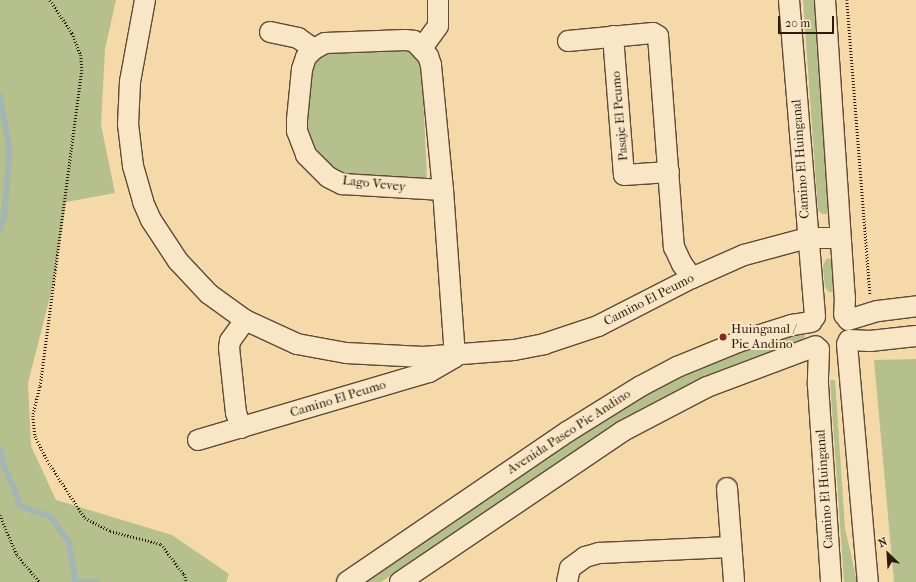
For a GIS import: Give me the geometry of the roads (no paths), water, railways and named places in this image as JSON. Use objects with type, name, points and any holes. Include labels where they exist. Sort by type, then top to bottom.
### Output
[{"type":"street","name":"Camino El Peumo","points":[[145,0],[128,103],[129,145],[137,184],[151,220],[178,261],[209,294],[245,320],[279,337],[322,350],[391,356],[455,357],[514,350],[572,335],[622,315],[692,278],[744,255],[807,238],[840,238]]},
{"type":"street","points":[[422,48],[438,26],[438,0]]},
{"type":"street","name":"Camino El Huinganal","points":[[789,0],[813,320]]},
{"type":"street","points":[[825,0],[840,238],[846,318],[851,330],[848,342],[868,582]]},
{"type":"street","points":[[270,32],[298,38],[314,49],[325,43],[405,40],[414,41],[422,48],[431,65],[455,357]]},
{"type":"street","points":[[568,40],[653,33],[658,36],[674,247],[682,264],[692,278]]},
{"type":"street","name":"Pasaje El Peumo","points":[[613,36],[624,175],[669,172]]},
{"type":"street","name":"Lago Vevey","points":[[314,49],[306,57],[302,69],[297,120],[297,131],[306,155],[328,177],[342,184],[442,190]]},
{"type":"street","points":[[818,348],[809,332],[813,320],[829,311],[846,318],[878,311],[916,306]]},
{"type":"street","points":[[241,428],[236,413],[229,348],[230,341],[245,320]]},
{"type":"street","name":"Avenida Paseo Pie Andino","points":[[347,582],[585,420],[641,386],[677,367],[738,342],[813,320]]},
{"type":"street","points":[[400,582],[623,430],[707,387],[818,348],[837,351],[848,342],[916,336]]},
{"type":"street","name":"Camino El Huinganal","points":[[818,348],[818,385],[831,582]]},
{"type":"street","name":"Camino El Peumo","points":[[198,440],[429,372],[455,357]]},
{"type":"street","points":[[727,488],[734,582]]},
{"type":"street","points":[[567,582],[570,568],[585,557],[599,553],[732,546]]},
{"type":"waterway","points":[[0,95],[10,149],[5,216],[0,230]]},
{"type":"waterway","points":[[0,449],[5,467],[21,506],[51,517],[69,542],[76,582]]},
{"type":"waterway","points":[[74,582],[97,582]]},
{"type":"place","name":"Huinganal / Pie Andino","points":[[723,337]]}]
